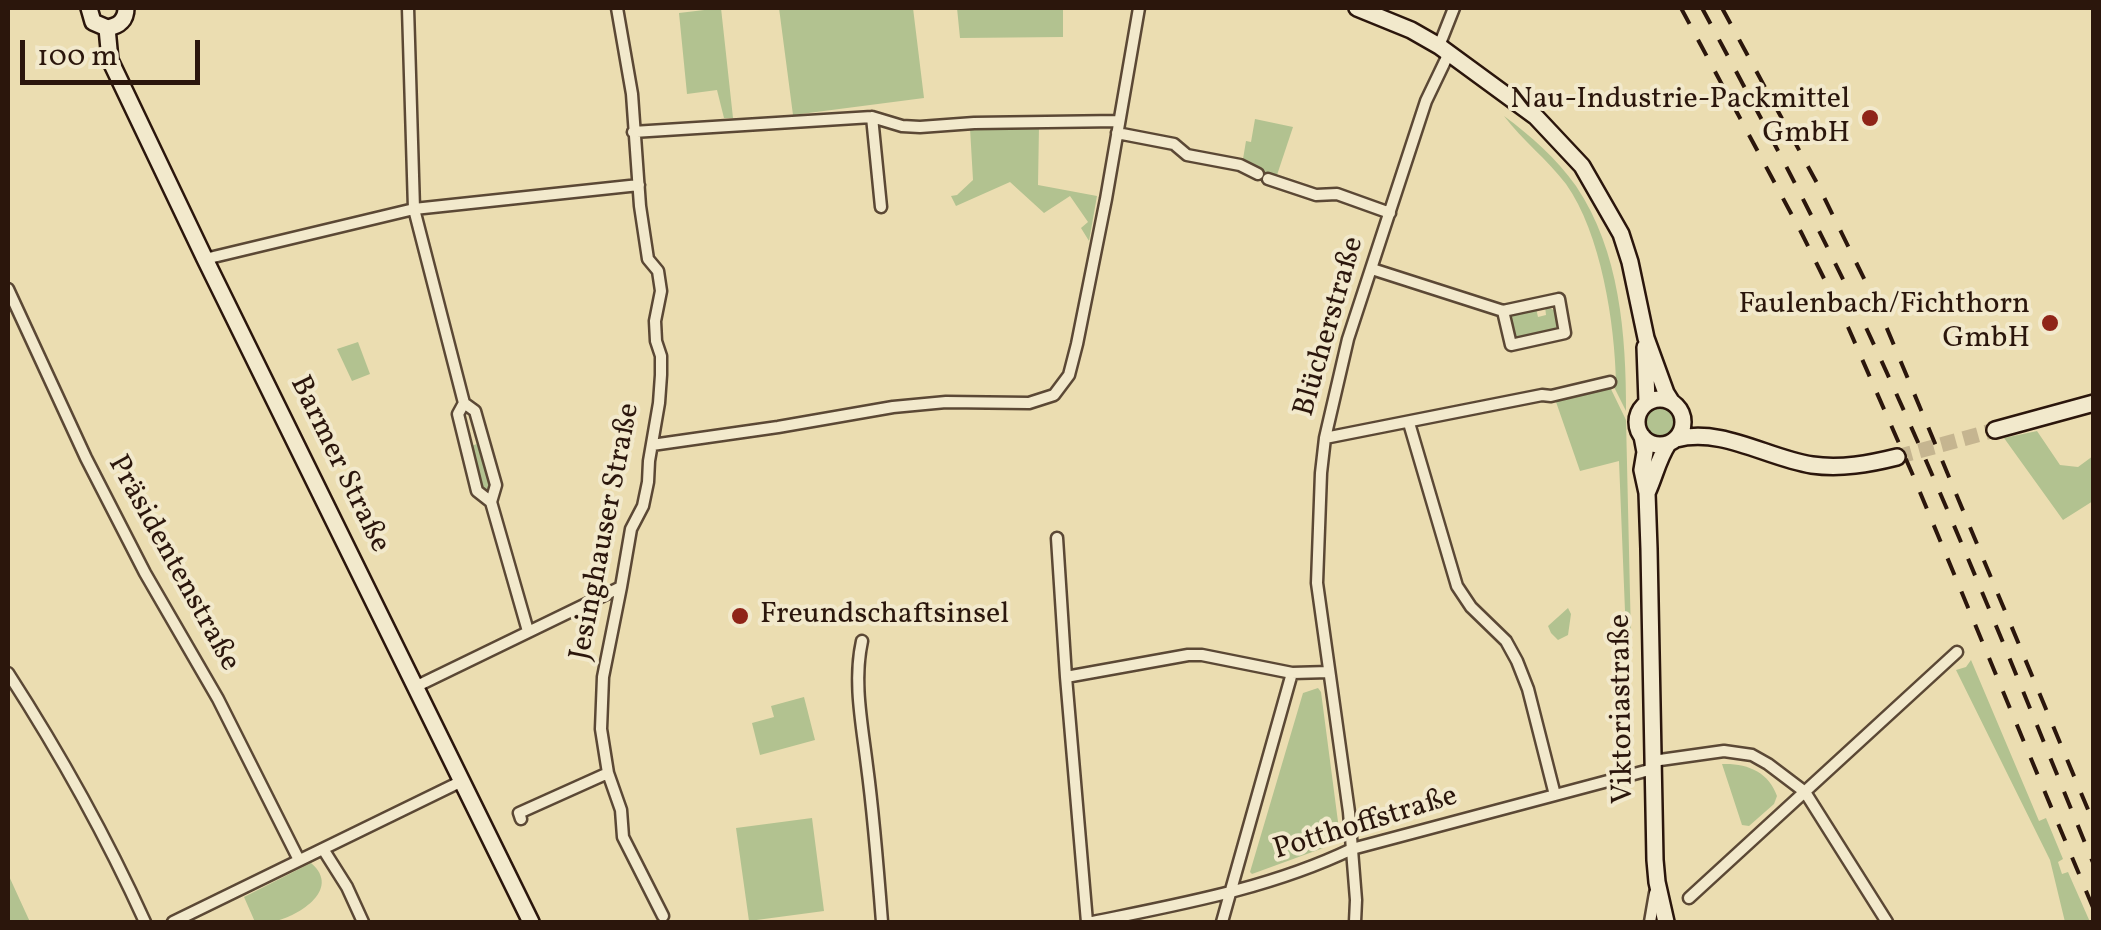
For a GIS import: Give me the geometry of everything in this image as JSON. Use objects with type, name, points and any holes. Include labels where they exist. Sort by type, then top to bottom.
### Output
[{"type":"street","points":[[88,8],[93,22],[107,28],[119,24],[126,8]]},
{"type":"street","points":[[408,8],[414,208],[464,402],[475,411],[496,485],[490,502]]},
{"type":"street","name":"Jesinghauser Straße","points":[[617,8],[629,70],[648,258],[658,272],[661,291],[654,321],[660,389],[644,506],[630,529],[603,677],[601,730],[608,773],[621,810],[623,837],[664,916]]},
{"type":"street","points":[[652,445],[922,403],[1029,403],[1054,394],[1069,374],[1090,280],[1139,8]]},
{"type":"street","points":[[1357,8],[1411,30],[1444,50],[1536,117],[1582,166],[1621,234],[1630,262],[1646,338],[1647,402]]},
{"type":"street","name":"Blücherstraße","points":[[1356,922],[1352,849],[1317,583],[1320,474],[1348,339],[1444,50],[1454,8]]},
{"type":"street","name":"Barmer Straße","points":[[107,28],[110,60],[205,260],[532,922]]},
{"type":"street","points":[[872,117],[881,207]]},
{"type":"street","points":[[633,132],[872,117],[920,127],[974,123],[1118,127],[1174,144],[1187,155],[1240,165],[1316,195],[1337,194],[1390,213]]},
{"type":"street","points":[[205,260],[414,208],[639,186]]},
{"type":"street","points":[[1372,268],[1503,311],[1558,299],[1565,334],[1511,344],[1503,311]]},
{"type":"street","name":"Präsidentenstraße","points":[[8,288],[86,458],[145,573],[218,699],[300,860]]},
{"type":"street","points":[[1646,338],[1683,426],[1672,442]]},
{"type":"street","points":[[1325,438],[1610,382]]},
{"type":"street","points":[[1728,440],[1659,398],[1647,402],[1637,418],[1642,436],[1654,444],[1697,436],[1728,440],[1812,465],[1854,466],[1897,458]]},
{"type":"street","points":[[464,402],[458,414],[477,490],[490,502],[528,631]]},
{"type":"street","points":[[1995,430],[2094,403]]},
{"type":"street","points":[[1409,423],[1458,586],[1471,607],[1506,641],[1528,689],[1554,795]]},
{"type":"street","name":"Viktoriastraße","points":[[1642,436],[1657,882],[1666,922]]},
{"type":"street","name":"Viktoriastraße","points":[[1646,492],[1658,460],[1672,442]]},
{"type":"street","points":[[1056,538],[1090,922]]},
{"type":"street","points":[[415,687],[622,587]]},
{"type":"street","points":[[862,641],[858,662],[861,723],[882,922]]},
{"type":"street","points":[[1690,898],[1958,652]]},
{"type":"street","points":[[1066,677],[1188,655],[1292,673],[1329,672]]},
{"type":"street","points":[[1222,922],[1292,673]]},
{"type":"street","points":[[8,674],[84,797],[145,922]]},
{"type":"street","name":"Potthoffstraße","points":[[1090,922],[1230,893],[1352,849],[1653,765],[1724,751],[1752,755],[1804,792]]},
{"type":"street","points":[[521,819],[519,813],[608,773]]},
{"type":"street","points":[[173,922],[462,781]]},
{"type":"street","points":[[1804,792],[1887,922]]},
{"type":"street","points":[[323,848],[364,922]]},
{"type":"street","points":[[1650,922],[1657,882]]},
{"type":"green space","points":[[721,8],[733,118],[724,118],[717,90],[687,94],[679,13]]},
{"type":"green space","points":[[779,8],[913,8],[924,98],[793,115]]},
{"type":"green space","points":[[957,8],[1063,8],[1063,37],[960,38]]},
{"type":"green space","points":[[1504,116],[1543,148],[1576,186],[1591,211],[1618,294],[1626,411],[1613,385],[1615,360],[1609,307],[1588,227],[1566,184]]},
{"type":"green space","points":[[1255,119],[1293,127],[1277,175],[1261,173],[1243,159]]},
{"type":"green space","points":[[1039,126],[1038,185],[1097,196],[1089,241],[1081,228],[1088,222],[1070,196],[1044,213],[1010,182],[956,206],[951,196],[973,180],[970,128]]},
{"type":"green space","points":[[1545,306],[1556,311],[1558,324],[1554,331],[1515,336],[1508,315],[1536,308],[1538,317],[1546,315]]},
{"type":"green space","points":[[358,342],[370,374],[352,381],[337,349]]},
{"type":"green space","points":[[1609,385],[1626,420],[1631,638],[1625,611],[1619,461],[1580,471],[1555,399]]},
{"type":"green space","points":[[1660,406],[1671,411],[1676,422],[1671,433],[1660,438],[1649,433],[1644,422],[1649,411]]},
{"type":"green space","points":[[2037,431],[2060,465],[2078,467],[2093,456],[2093,501],[2063,520],[2004,438]]},
{"type":"green space","points":[[480,443],[491,485],[488,492],[482,489],[471,446]]},
{"type":"green space","points":[[1568,608],[1568,635],[1558,640],[1548,626]]},
{"type":"green space","points":[[1971,660],[2039,821],[2046,818],[2063,859],[2058,862],[2062,874],[2068,872],[2090,922],[2065,922],[2050,860],[1956,670],[1966,667]]},
{"type":"green space","points":[[1318,688],[1340,837],[1326,847],[1252,874],[1303,693]]},
{"type":"green space","points":[[804,697],[815,740],[760,755],[752,723],[774,717],[771,706]]},
{"type":"green space","points":[[1722,764],[1740,765],[1763,775],[1777,796],[1774,804],[1749,826],[1742,825]]},
{"type":"green space","points":[[812,818],[824,911],[749,921],[736,828]]},
{"type":"green space","points":[[311,863],[322,883],[312,901],[292,915],[267,923],[255,922],[244,897]]},
{"type":"green space","points":[[8,874],[30,922],[8,922]]},
{"type":"tunnel","points":[[1897,457],[1995,430]]},
{"type":"railway","points":[[1681,8],[1848,327],[2094,910]]},
{"type":"railway","points":[[1702,8],[1804,201],[1893,386],[2094,865]]},
{"type":"railway","points":[[1722,8],[1818,185],[1878,307],[2094,824]]},
{"type":"place","name":"Nau-Industrie-Packmittel GmbH","points":[[1870,118]]},
{"type":"place","name":"Faulenbach/Fichthorn GmbH","points":[[2050,323]]},
{"type":"place","name":"Freundschaftsinsel","points":[[740,616]]}]
